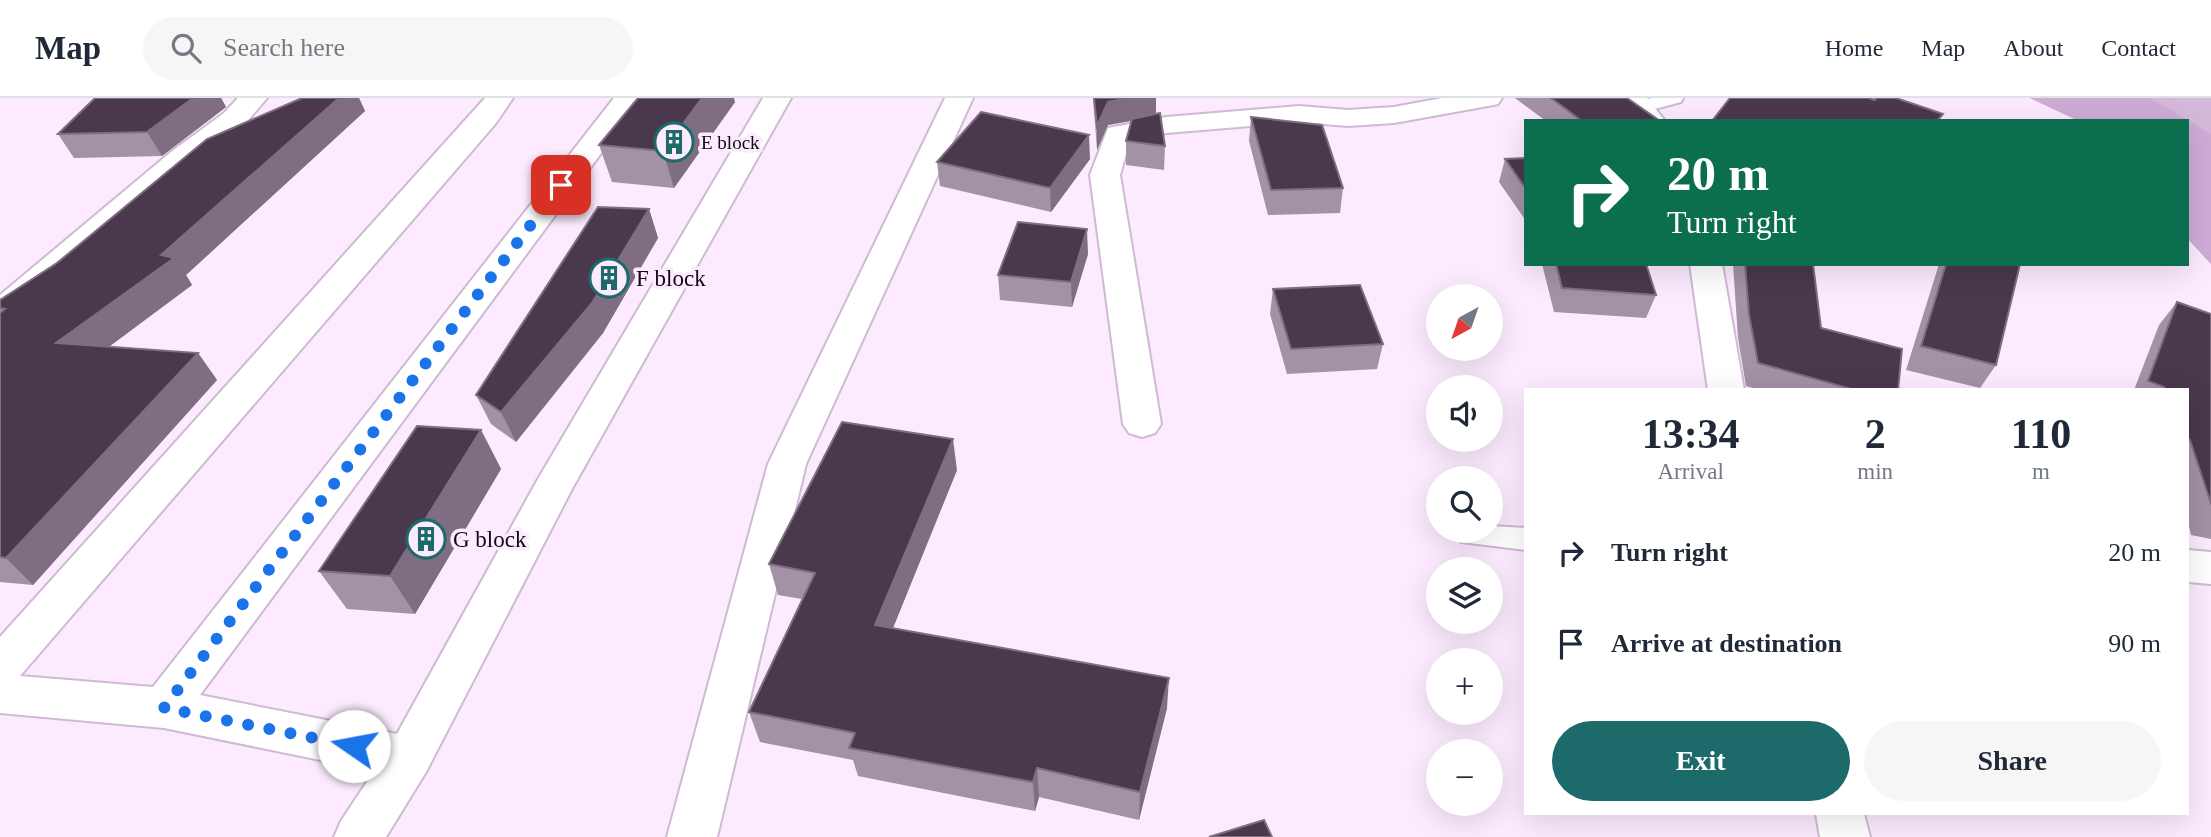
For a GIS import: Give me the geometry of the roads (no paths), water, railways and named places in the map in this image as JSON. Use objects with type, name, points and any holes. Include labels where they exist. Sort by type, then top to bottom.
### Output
[{"type":"street","points":[[0,313],[181,158],[234,119],[253,98]]},
{"type":"street","points":[[408,757],[164,708],[3,668],[486,117],[499,98]]},
{"type":"street","points":[[164,708],[628,98]]},
{"type":"street","points":[[359,837],[408,757],[552,489],[777,98]]},
{"type":"street","points":[[692,837],[787,464],[959,98]]},
{"type":"street","points":[[1142,424],[1105,175],[1118,134],[1167,125],[1299,114],[1348,118],[1394,115],[1488,98]]},
{"type":"street","points":[[1706,266],[1726,388]]},
{"type":"street","points":[[2189,566],[2211,568]]},
{"type":"street","points":[[1840,815],[1845,837]]},
{"type":"lane","points":[[1642,109],[1674,98]]},
{"type":"lane","points":[[1503,537],[1524,539]]},
{"type":"place","name":"E block","points":[[674,142]]},
{"type":"place","name":"F block","points":[[609,278]]},
{"type":"place","name":"G block","points":[[426,539]]}]
